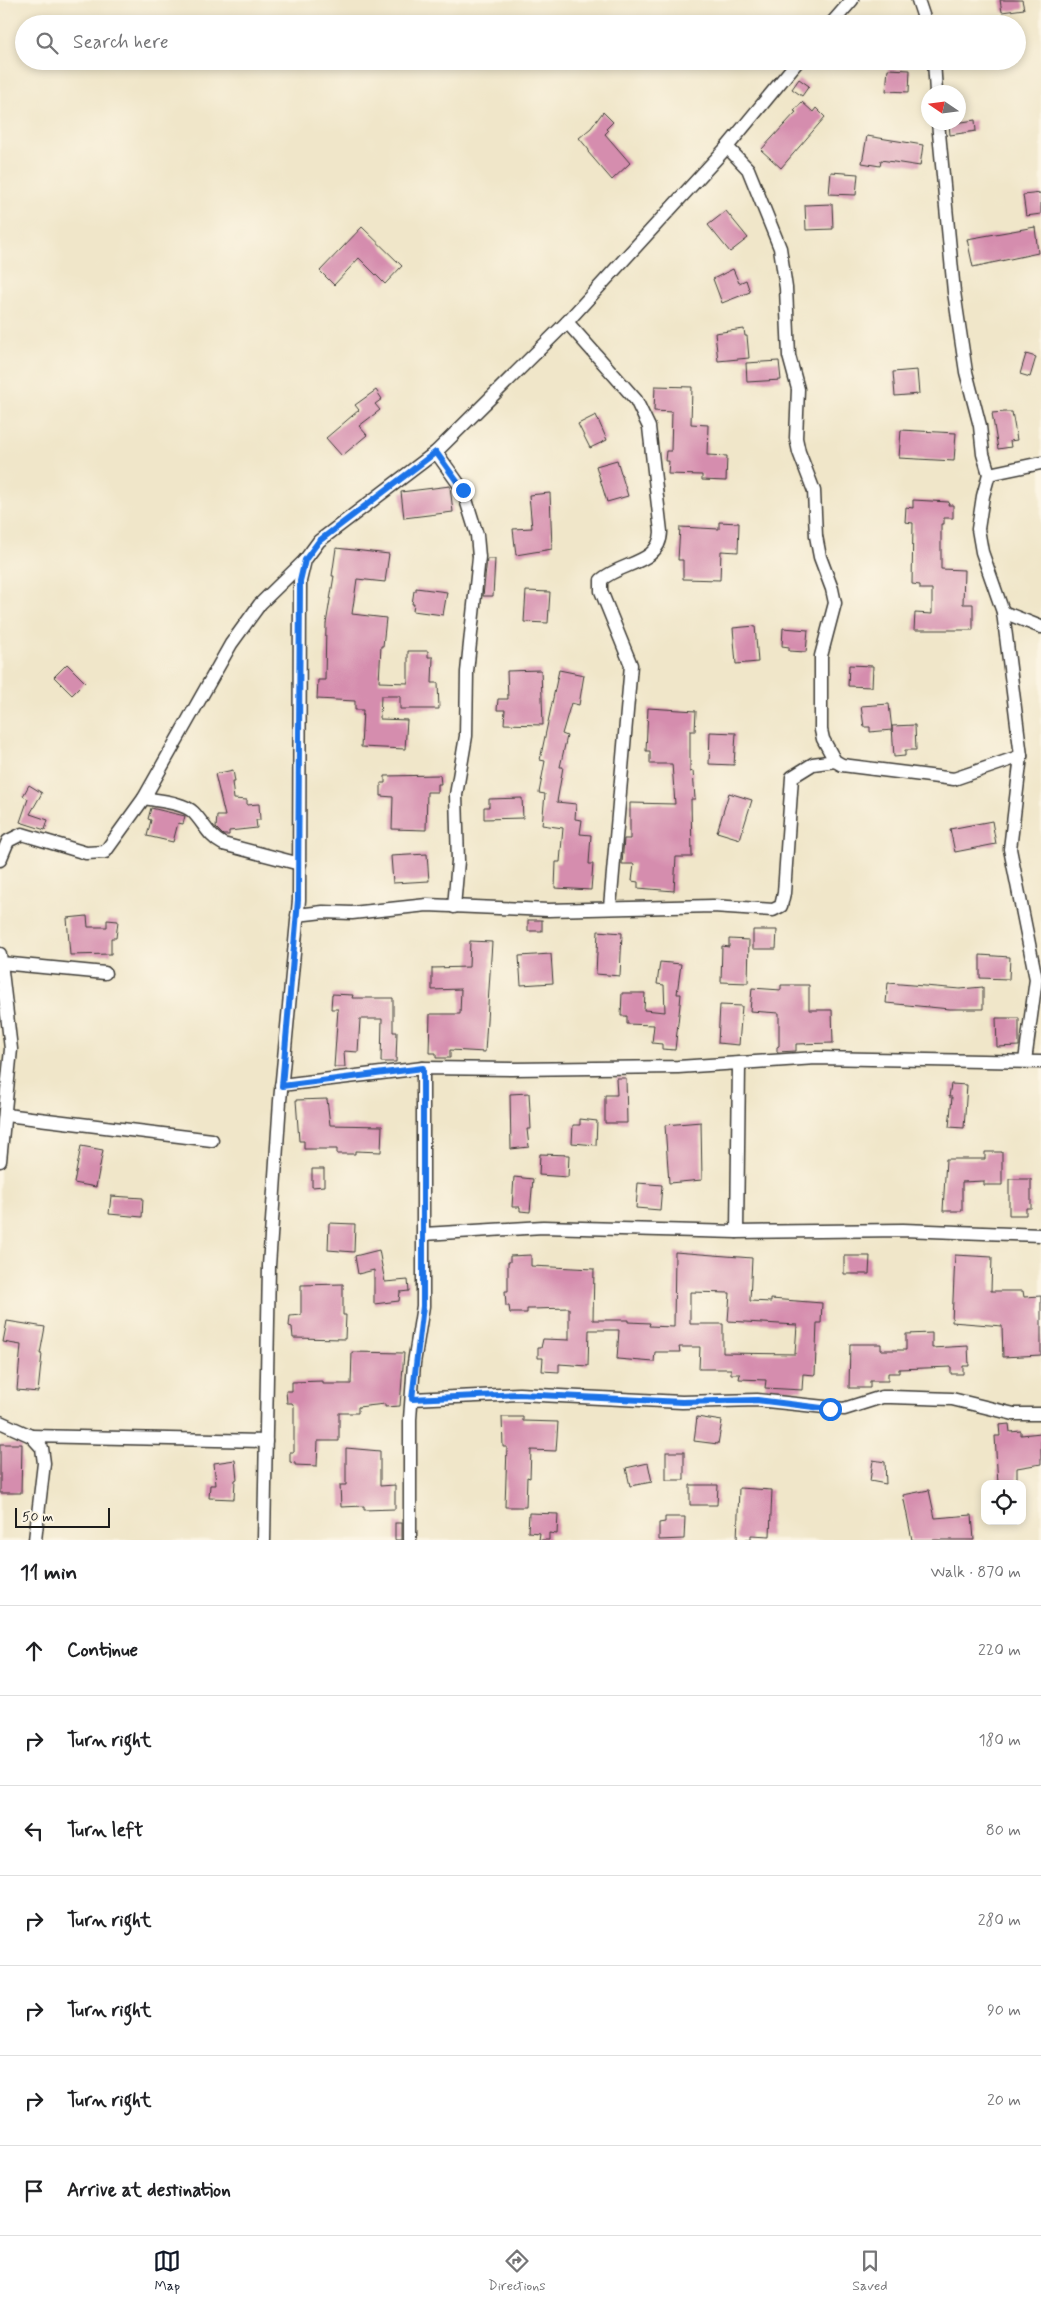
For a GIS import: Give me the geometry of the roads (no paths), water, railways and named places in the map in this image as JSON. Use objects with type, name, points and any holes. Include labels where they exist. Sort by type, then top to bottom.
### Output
[{"type":"street","points":[[839,15],[852,0]]},
{"type":"street","points":[[918,0],[923,15]]},
{"type":"street","points":[[0,860],[8,841],[22,834],[86,853],[105,852],[144,798],[231,644],[260,604],[305,560],[319,541],[436,452],[567,322],[727,147],[791,70]]},
{"type":"street","points":[[935,70],[936,85]]},
{"type":"street","points":[[939,130],[954,292],[966,372],[980,426],[983,454],[989,474],[983,496],[978,529],[982,552],[1004,612],[1021,756],[1010,849],[1036,979],[1025,1061]]},
{"type":"street","points":[[727,147],[748,169],[780,248],[786,288],[789,356],[798,389],[796,438],[799,452],[814,492],[816,536],[820,557],[835,603],[821,656],[823,739],[836,761],[842,765],[954,779],[1021,756]]},
{"type":"street","points":[[567,322],[636,400],[649,427],[662,532],[658,549],[654,553],[609,573],[601,580],[601,591],[631,665],[610,907]]},
{"type":"street","points":[[436,452],[463,490],[477,535],[479,557],[467,672],[466,736],[456,795],[458,861],[454,907]]},
{"type":"street","points":[[989,474],[1041,463]]},
{"type":"street","points":[[264,1540],[269,1266],[300,864],[300,581],[305,560]]},
{"type":"street","points":[[1004,612],[1041,627]]},
{"type":"street","points":[[297,915],[323,912],[352,913],[427,905],[548,910],[713,906],[773,910],[781,906],[784,893],[792,777],[813,764],[836,761]]},
{"type":"street","points":[[144,798],[182,806],[192,812],[213,839],[222,844],[300,864]]},
{"type":"street","points":[[0,1162],[11,1049],[0,959],[106,973]]},
{"type":"street","points":[[282,1086],[423,1068],[512,1069],[739,1065],[816,1058],[1041,1062]]},
{"type":"street","points":[[737,1232],[739,1065]]},
{"type":"street","points":[[410,1540],[412,1399],[423,1306],[423,1068]]},
{"type":"street","points":[[6,1115],[212,1140]]},
{"type":"street","points":[[424,1234],[543,1227],[737,1232],[903,1230],[1041,1235]]},
{"type":"street","points":[[412,1399],[519,1394],[682,1402],[757,1400],[844,1409],[882,1396],[952,1399],[1014,1414],[1041,1414]]},
{"type":"street","points":[[0,1422],[31,1436],[266,1441]]},
{"type":"street","points":[[31,1436],[42,1448],[44,1463],[36,1540]]}]
